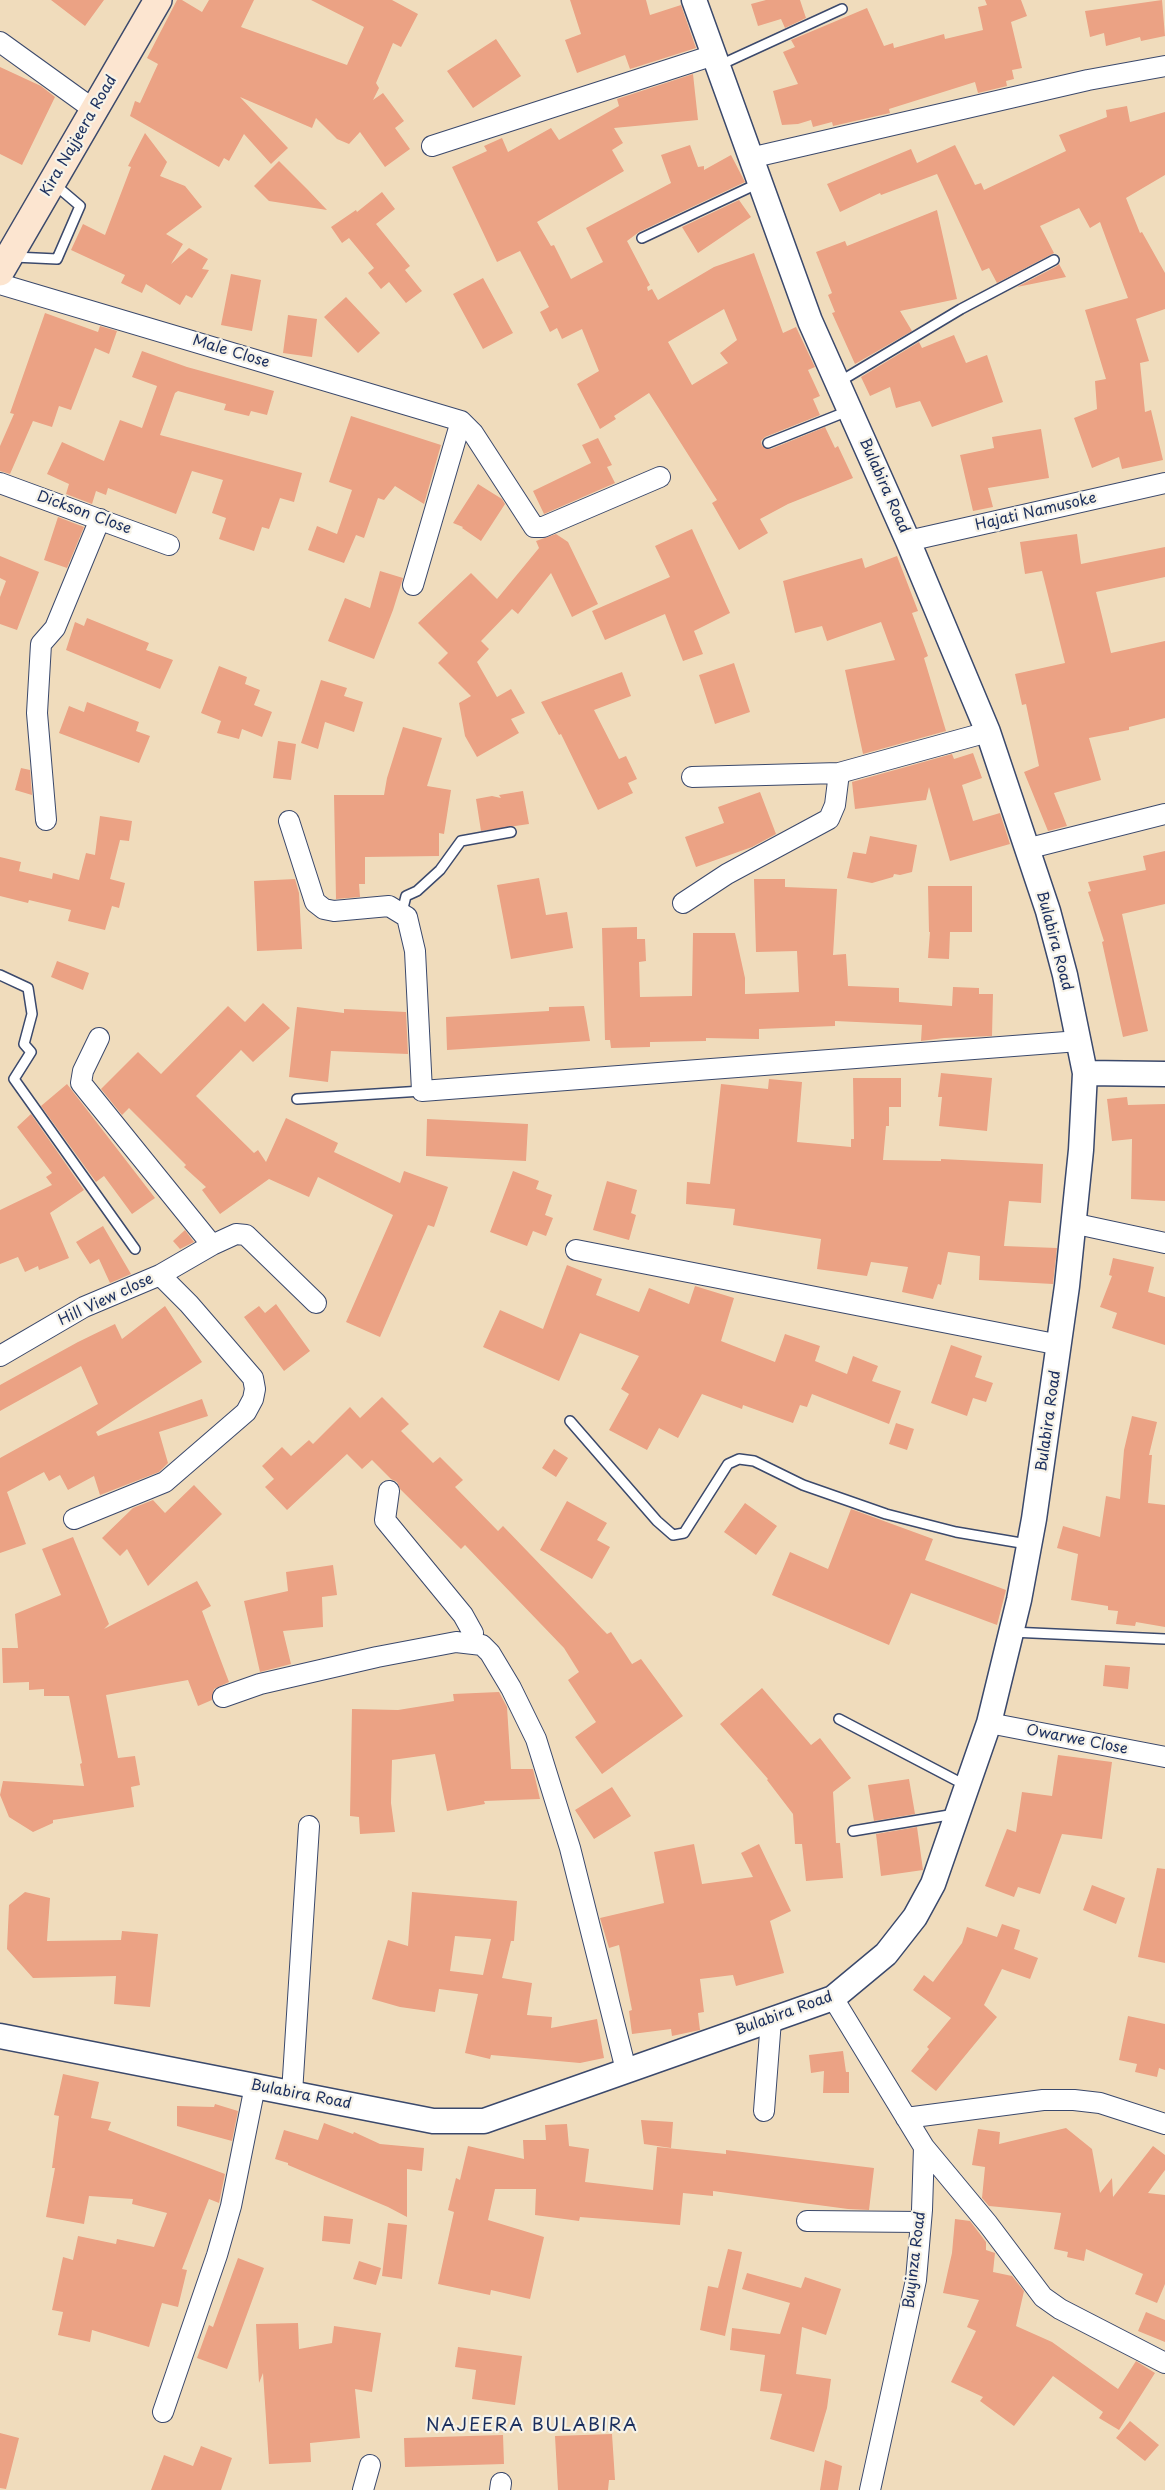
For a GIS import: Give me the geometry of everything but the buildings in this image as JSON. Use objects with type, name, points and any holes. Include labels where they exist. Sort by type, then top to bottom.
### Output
[{"type":"main road","name":"Kira Najjeera Road","points":[[4,265],[158,0]]},
{"type":"street","name":"Bulabira Road","points":[[0,2036],[432,2121],[484,2121],[833,1998],[886,1954],[915,1917],[933,1884],[990,1724],[1029,1545],[1060,1346],[1082,1150],[1085,1074],[1048,911],[988,732],[908,541],[810,321],[694,0]]},
{"type":"street","points":[[0,42],[93,110]]},
{"type":"street","points":[[432,146],[716,61]]},
{"type":"street","points":[[750,158],[1088,80],[1165,66]]},
{"type":"street","name":"Male Close","points":[[0,284],[462,421]]},
{"type":"street","points":[[462,421],[534,527],[539,528],[660,477]]},
{"type":"street","points":[[413,585],[462,421]]},
{"type":"street","name":"Dickson Close","points":[[0,483],[169,545]]},
{"type":"street","name":"Hajati Namusoke","points":[[908,541],[1165,483]]},
{"type":"street","points":[[46,820],[37,713],[41,645],[55,628],[100,519]]},
{"type":"street","points":[[692,777],[839,773],[988,732]]},
{"type":"street","points":[[683,903],[727,874],[829,819],[835,805],[839,773]]},
{"type":"street","points":[[1026,849],[1165,814]]},
{"type":"street","points":[[289,821],[315,902],[324,909],[334,911],[389,906],[407,917],[415,951],[422,1091],[1079,1041]]},
{"type":"street","points":[[99,1038],[82,1071],[81,1083],[212,1245]]},
{"type":"street","points":[[1085,1074],[1165,1074]]},
{"type":"street","points":[[1072,1224],[1165,1243]]},
{"type":"street","name":"Hill View close","points":[[0,1356],[84,1307],[160,1275],[236,1234],[246,1235],[316,1303]]},
{"type":"street","points":[[576,1250],[1060,1346]]},
{"type":"street","points":[[74,1519],[165,1482],[246,1412],[253,1399],[255,1389],[253,1378],[189,1304],[160,1275]]},
{"type":"street","points":[[389,1491],[385,1521],[463,1615],[473,1633],[471,1643]]},
{"type":"street","points":[[223,1697],[260,1684],[377,1657],[456,1642],[482,1645],[490,1653],[511,1688],[536,1739],[570,1848],[626,2070]]},
{"type":"street","name":"Owarwe Close","points":[[990,1724],[1165,1757]]},
{"type":"street","points":[[292,2093],[309,1826]]},
{"type":"street","points":[[833,1998],[924,2147],[988,2224],[1043,2297],[1051,2304],[1165,2363]]},
{"type":"street","points":[[764,2111],[771,2020]]},
{"type":"street","points":[[163,2412],[217,2255],[231,2206],[255,2086]]},
{"type":"street","points":[[906,2118],[1043,2100],[1074,2100],[1100,2103],[1165,2124]]},
{"type":"street","name":"Buyinza Road","points":[[870,2490],[916,2280],[924,2147]]},
{"type":"street","points":[[807,2221],[921,2222]]},
{"type":"street","points":[[363,2490],[370,2465]]},
{"type":"lane","points":[[716,61],[842,9]]},
{"type":"lane","points":[[4,265],[57,259],[80,206],[52,181]]},
{"type":"lane","points":[[642,238],[759,183]]},
{"type":"lane","points":[[838,382],[961,309],[1054,260]]},
{"type":"lane","points":[[768,442],[850,410]]},
{"type":"lane","points":[[402,912],[406,896],[417,891],[440,870],[461,841],[511,832]]},
{"type":"lane","points":[[0,975],[28,988],[32,1014],[24,1044],[32,1052],[14,1079],[135,1249]]},
{"type":"lane","points":[[297,1099],[422,1091]]},
{"type":"lane","points":[[570,1421],[657,1521],[673,1535],[684,1533],[728,1464],[739,1459],[754,1461],[803,1485],[886,1514],[956,1532],[1029,1545]]},
{"type":"lane","points":[[1011,1632],[1165,1639]]},
{"type":"lane","points":[[839,1719],[968,1786]]},
{"type":"lane","points":[[853,1832],[958,1814]]},
{"type":"district","name":"NAJEERA BULABIRA","points":[[532,2426]]}]
